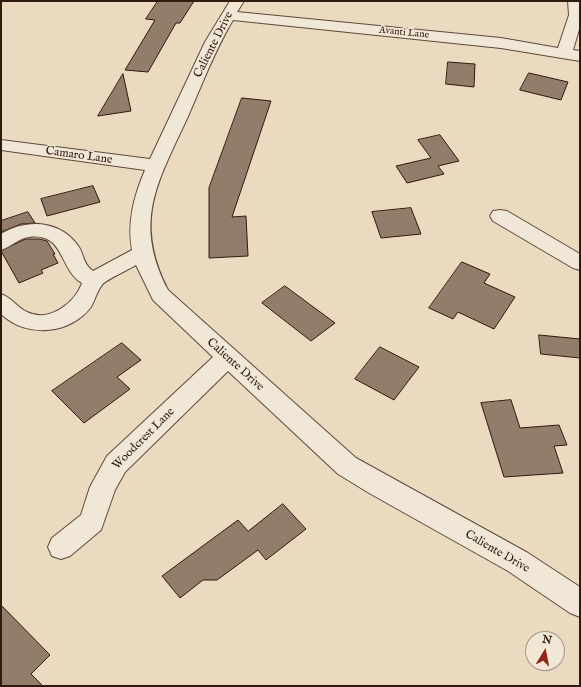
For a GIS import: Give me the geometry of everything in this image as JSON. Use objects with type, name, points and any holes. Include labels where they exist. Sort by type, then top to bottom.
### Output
[{"type":"street","points":[[564,53],[574,21],[575,1]]},
{"type":"street","name":"Avanti Lane","points":[[233,8],[501,43],[580,56]]},
{"type":"street","name":"Caliente Drive","points":[[233,8],[217,34],[156,166],[144,199],[140,223],[142,252],[145,266],[160,295],[227,358],[347,466],[378,485],[518,562],[579,601]]},
{"type":"street","name":"Camaro Lane","points":[[1,145],[156,166]]},
{"type":"street","points":[[500,216],[580,263]]},
{"type":"street","points":[[1,243],[23,231],[43,229],[55,234],[70,250],[79,272],[93,280]]},
{"type":"street","points":[[1,302],[19,317],[35,322],[47,323],[61,319],[74,311],[88,296],[93,280],[142,252]]},
{"type":"street","name":"Woodcrest Lane","points":[[61,547],[92,522],[103,487],[116,464],[227,358]]},
{"type":"building","points":[[158,1],[194,1],[180,23],[176,23],[148,72],[125,70],[155,20],[146,19]]},
{"type":"building","points":[[448,62],[475,64],[474,87],[446,84]]},
{"type":"building","points":[[529,73],[568,82],[561,100],[520,90]]},
{"type":"building","points":[[123,74],[131,111],[98,116]]},
{"type":"building","points":[[242,98],[271,101],[232,217],[246,216],[248,256],[209,258],[209,188]]},
{"type":"building","points":[[440,135],[459,161],[438,166],[444,174],[407,183],[396,166],[431,158],[418,140]]},
{"type":"building","points":[[93,186],[100,202],[47,216],[41,199]]},
{"type":"building","points":[[411,208],[421,234],[381,238],[372,212]]},
{"type":"building","points":[[28,212],[35,223],[21,224],[1,232],[1,221]]},
{"type":"building","points":[[26,239],[40,239],[47,241],[55,254],[53,254],[58,263],[41,270],[43,273],[19,283],[1,251]]},
{"type":"building","points":[[462,262],[490,274],[484,283],[515,297],[494,329],[458,312],[453,319],[429,308]]},
{"type":"building","points":[[285,286],[335,323],[311,341],[262,303]]},
{"type":"building","points":[[539,335],[580,339],[580,358],[541,354]]},
{"type":"building","points":[[122,343],[141,360],[117,377],[130,389],[84,423],[52,391]]},
{"type":"building","points":[[380,347],[419,367],[394,400],[355,379]]},
{"type":"building","points":[[511,400],[520,428],[559,425],[567,445],[554,446],[563,473],[504,477],[481,403]]},
{"type":"building","points":[[283,504],[306,529],[266,560],[258,550],[217,580],[203,580],[180,598],[162,576],[238,520],[248,531]]},
{"type":"building","points":[[1,605],[50,655],[31,674],[43,686],[1,686]]}]
